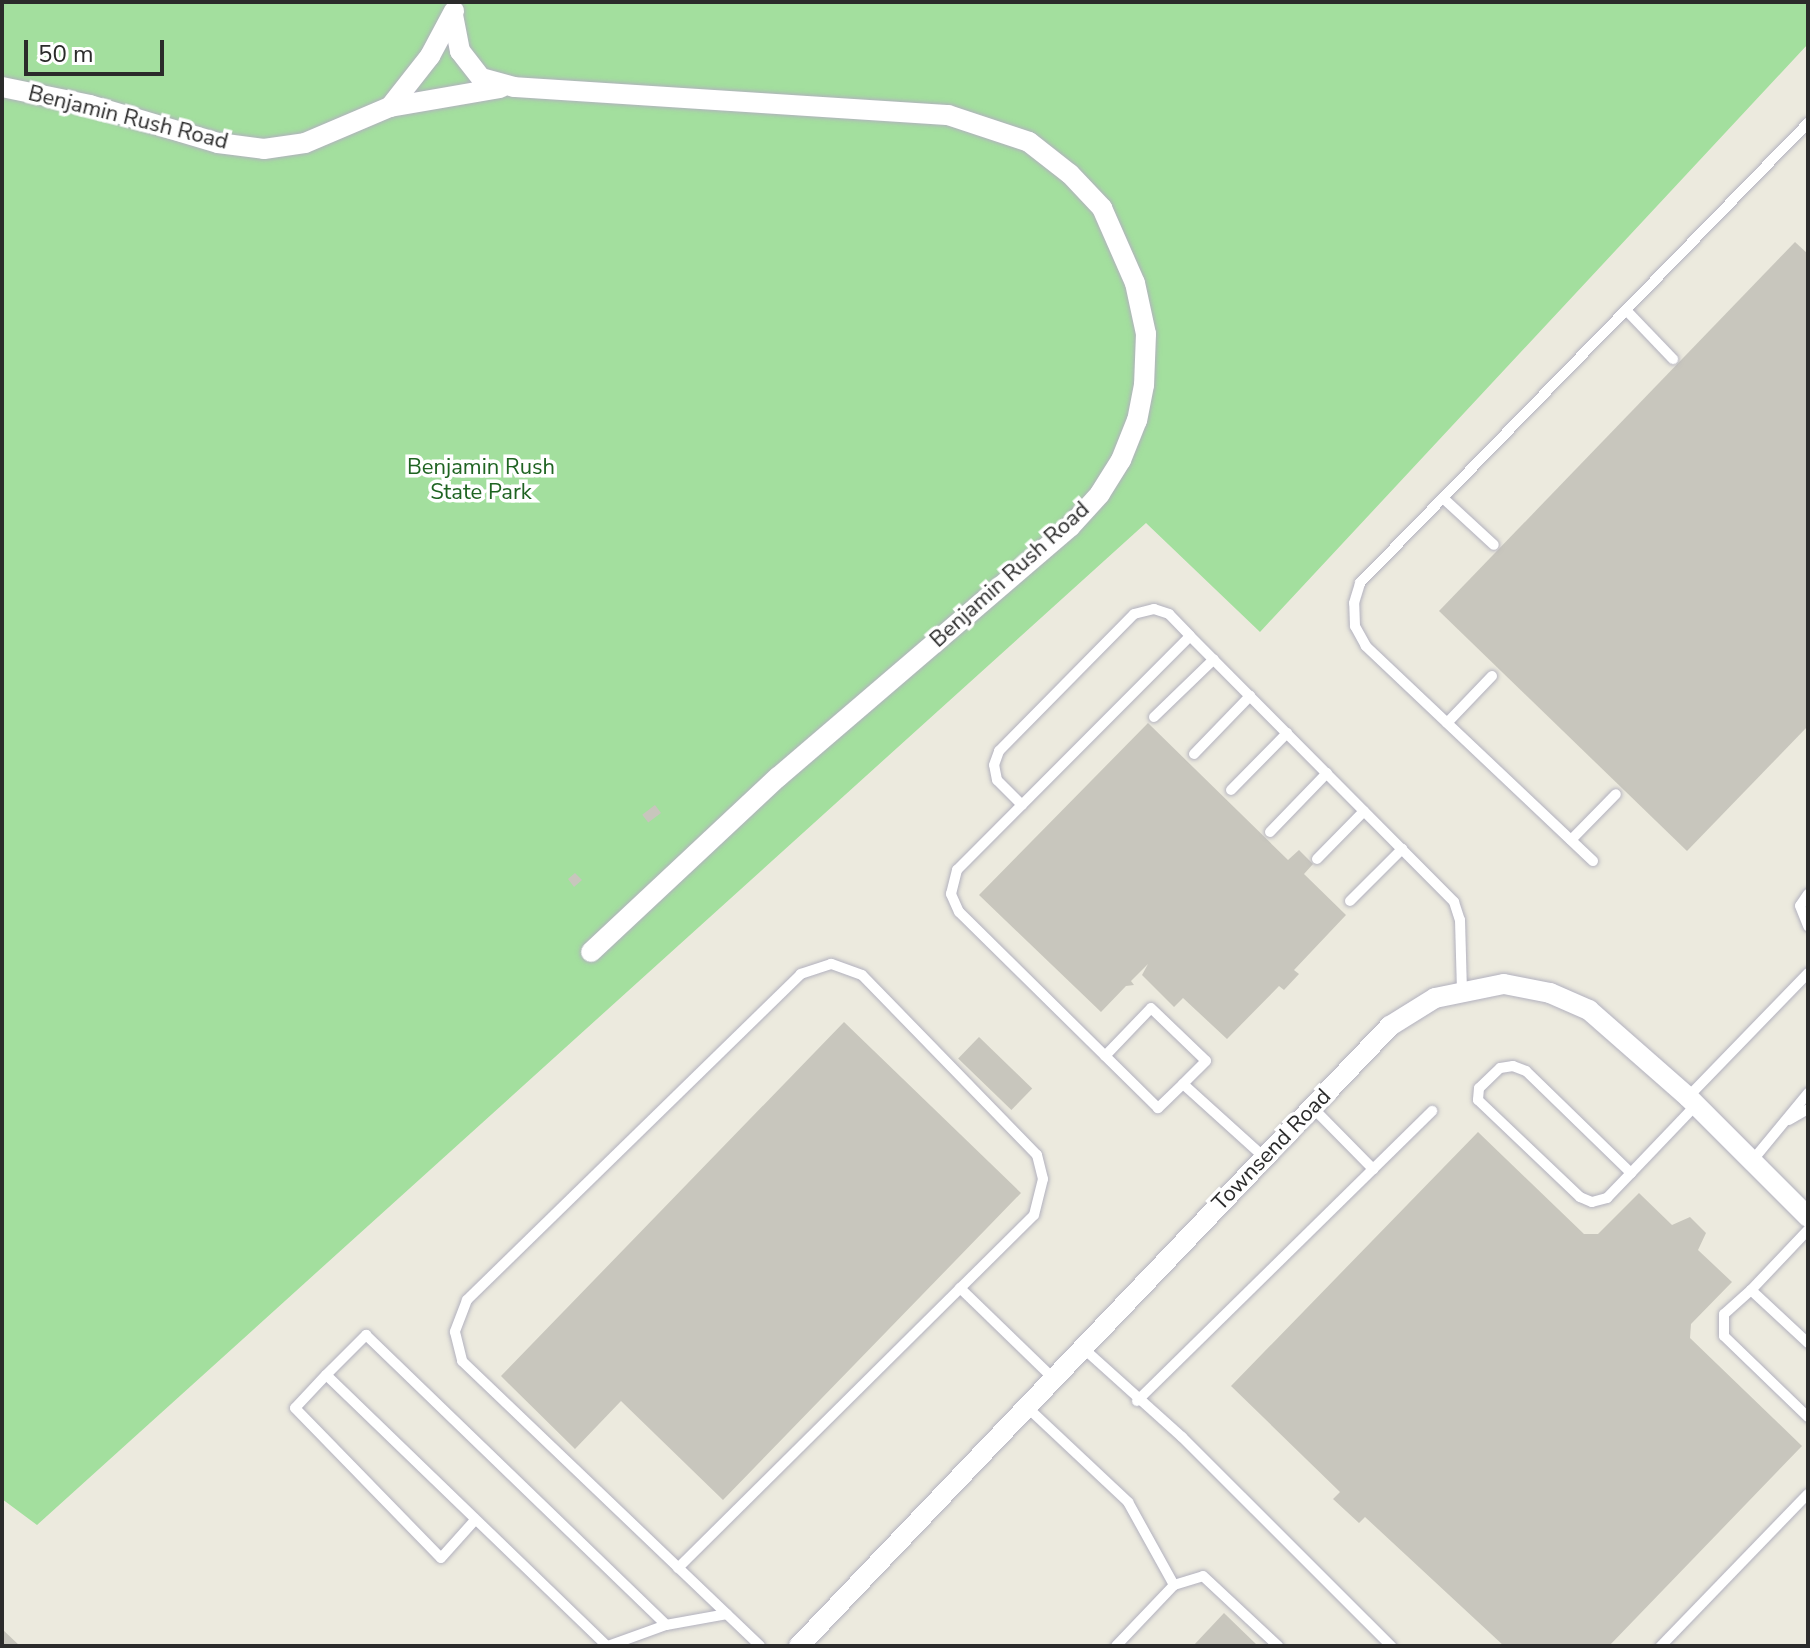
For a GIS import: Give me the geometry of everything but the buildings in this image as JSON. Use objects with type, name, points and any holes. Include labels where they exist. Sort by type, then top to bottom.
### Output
[{"type":"street","name":"Benjamin Rush Road","points":[[454,8],[460,51],[481,78],[514,87],[948,115],[990,125],[1029,142],[1070,174],[1102,208],[1131,270],[1146,334],[1144,385],[1137,420],[1121,460],[1100,494],[1070,527],[778,777],[591,952]]},
{"type":"street","name":"Benjamin Rush Road","points":[[390,107],[430,56],[454,8]]},
{"type":"street","name":"Benjamin Rush Road","points":[[2,87],[90,105],[168,132],[264,149],[305,143],[390,107],[514,87]]},
{"type":"street","name":"Townsend Road","points":[[799,1646],[1390,1026],[1435,998],[1462,990],[1504,984],[1550,993],[1589,1010],[1692,1101],[1808,1217]]},
{"type":"lane","points":[[1593,861],[1366,646],[1355,626],[1354,603],[1360,583],[1808,123]]},
{"type":"lane","points":[[1626,310],[1673,359]]},
{"type":"lane","points":[[1443,498],[1494,545]]},
{"type":"lane","points":[[1022,805],[997,780],[994,765],[999,751],[1134,614],[1154,609],[1169,614],[1454,902],[1460,920],[1462,990]]},
{"type":"lane","points":[[1105,1056],[1151,1008],[1206,1061],[1158,1108],[1105,1056],[959,912],[951,894],[957,870],[1190,636]]},
{"type":"lane","points":[[1154,717],[1214,659]]},
{"type":"lane","points":[[1447,723],[1492,676]]},
{"type":"lane","points":[[1194,754],[1250,696]]},
{"type":"lane","points":[[1231,790],[1287,733]]},
{"type":"lane","points":[[1270,832],[1327,773]]},
{"type":"lane","points":[[1571,840],[1616,794]]},
{"type":"lane","points":[[1317,859],[1364,811]]},
{"type":"lane","points":[[1350,901],[1402,849]]},
{"type":"lane","points":[[1808,894],[1800,906],[1801,919],[1808,926]]},
{"type":"lane","points":[[678,1568],[1034,1215],[1043,1179],[1037,1155],[862,975],[831,964],[801,974],[467,1300],[455,1332],[462,1361],[678,1568],[727,1614],[760,1646]]},
{"type":"lane","points":[[1631,1173],[1526,1071],[1513,1066],[1500,1068],[1479,1088],[1478,1100],[1580,1197],[1607,1198],[1631,1173],[1808,973]]},
{"type":"lane","points":[[1183,1084],[1265,1158]]},
{"type":"lane","points":[[1752,1161],[1789,1120],[1808,1093]]},
{"type":"lane","points":[[1313,1108],[1373,1169]]},
{"type":"lane","points":[[1789,1120],[1808,1109]]},
{"type":"lane","points":[[1137,1401],[1432,1111]]},
{"type":"lane","points":[[1808,1230],[1724,1314],[1724,1336],[1808,1417]]},
{"type":"lane","points":[[960,1288],[1054,1379]]},
{"type":"lane","points":[[1751,1290],[1808,1343]]},
{"type":"lane","points":[[475,1520],[441,1558],[295,1408],[366,1335],[666,1625]]},
{"type":"lane","points":[[1083,1348],[1137,1401],[1182,1437],[1391,1646]]},
{"type":"lane","points":[[326,1375],[608,1646],[666,1625],[727,1614]]},
{"type":"lane","points":[[1027,1407],[1128,1502],[1174,1585]]},
{"type":"lane","points":[[1661,1646],[1808,1494]]},
{"type":"lane","points":[[1116,1646],[1174,1585],[1203,1576],[1278,1646]]},
{"type":"green space","name":"Benjamin Rush State Park","points":[[2,2],[1808,2],[1808,44],[1260,632],[1146,523],[37,1525],[2,1499]]}]
